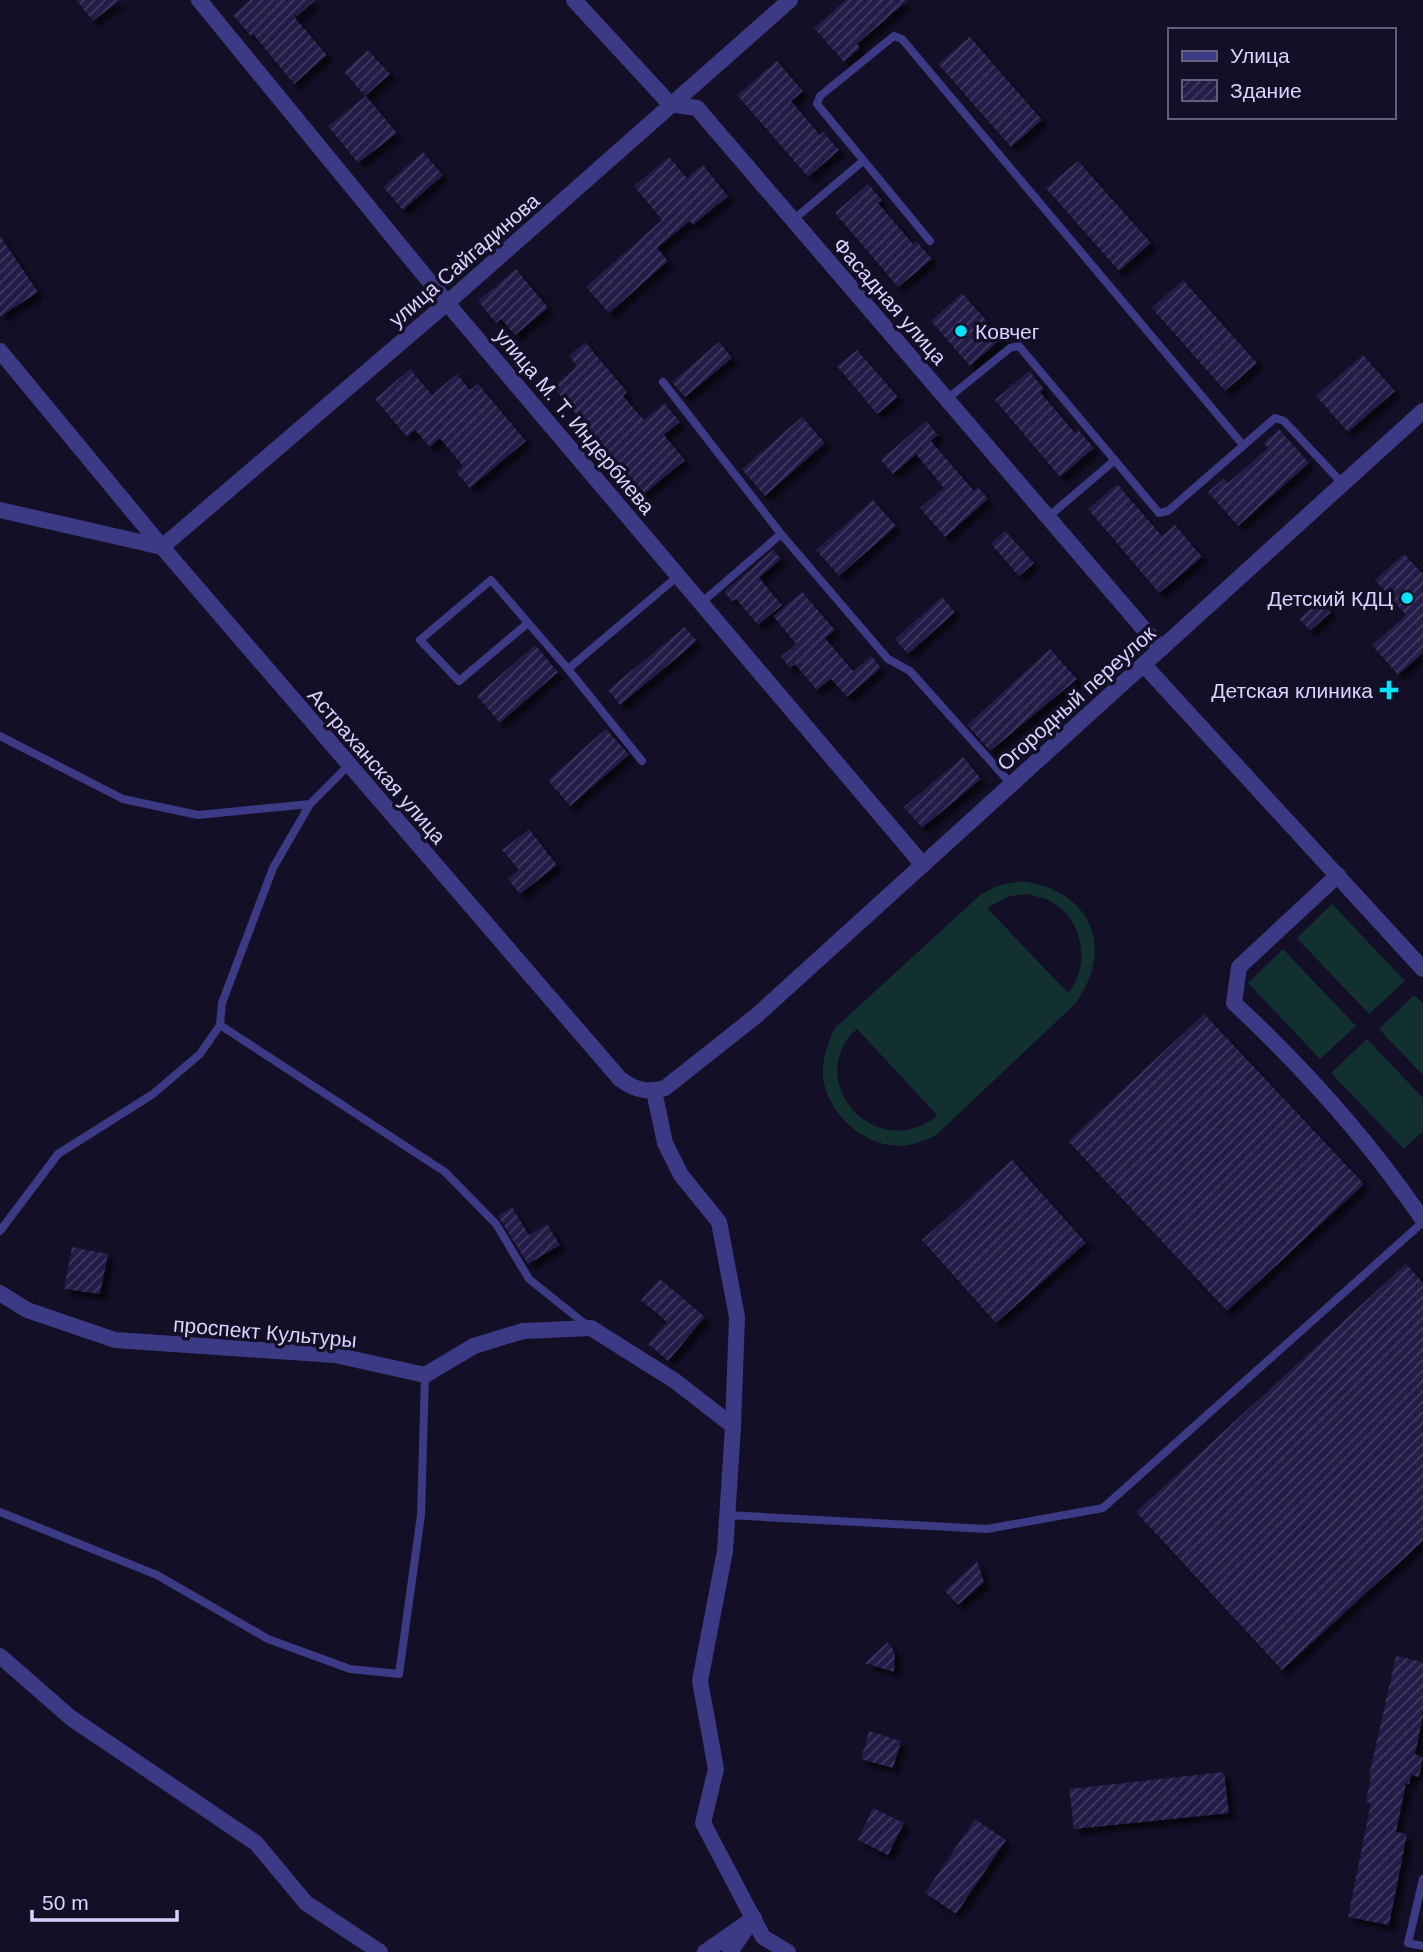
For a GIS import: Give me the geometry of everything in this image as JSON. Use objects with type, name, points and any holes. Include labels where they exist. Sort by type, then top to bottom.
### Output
[{"type":"street","name":"улица М. Т. Индербиева","points":[[199,0],[447,303],[923,865]]},
{"type":"street","points":[[575,0],[670,104]]},
{"type":"street","name":"улица Сайгадинова","points":[[162,547],[447,303],[790,0]]},
{"type":"street","name":"Фасадная улица","points":[[670,104],[697,108],[1161,649]]},
{"type":"street","name":"Астраханская улица","points":[[0,351],[162,547],[620,1079],[630,1087],[654,1091]]},
{"type":"street","name":"Огородный переулок","points":[[654,1091],[665,1088],[757,1016],[1423,411]]},
{"type":"street","points":[[0,510],[162,547]]},
{"type":"street","points":[[1144,665],[1423,968]]},
{"type":"street","points":[[1338,875],[1239,967],[1234,1003],[1296,1060],[1355,1127],[1380,1156],[1423,1221]]},
{"type":"street","points":[[654,1091],[665,1143],[681,1175],[719,1222],[737,1317],[725,1550],[700,1681],[716,1769],[703,1823],[764,1937],[788,1952]]},
{"type":"street","name":"проспект Культуры","points":[[0,1293],[27,1310],[115,1340],[335,1355],[425,1375]]},
{"type":"street","points":[[425,1375],[474,1346],[523,1331],[591,1328],[675,1381],[733,1426]]},
{"type":"street","points":[[0,1656],[71,1718],[256,1843],[306,1903],[379,1952]]},
{"type":"street","points":[[705,1952],[754,1918]]},
{"type":"street","points":[[730,1952],[754,1918]]},
{"type":"lane","points":[[930,241],[819,108],[817,100],[890,37],[898,36],[1244,445]]},
{"type":"lane","points":[[793,220],[863,161]]},
{"type":"lane","points":[[947,399],[1010,348],[1019,346],[1156,510],[1164,513],[1272,420],[1280,419],[1343,484]]},
{"type":"lane","points":[[663,382],[781,534],[888,659],[910,671],[1012,785]]},
{"type":"lane","points":[[1048,517],[1115,460]]},
{"type":"lane","points":[[701,603],[781,534]]},
{"type":"lane","points":[[568,669],[678,576]]},
{"type":"lane","points":[[528,623],[459,681],[420,640],[491,580],[568,669],[642,761]]},
{"type":"lane","points":[[0,736],[123,799],[198,815],[310,804]]},
{"type":"lane","points":[[0,1231],[58,1154],[153,1094],[200,1054],[220,1025],[222,1003],[273,868],[310,804],[349,765]]},
{"type":"lane","points":[[220,1025],[445,1172],[496,1224],[529,1279],[591,1328]]},
{"type":"lane","points":[[727,1515],[987,1529],[1103,1508],[1423,1221]]},
{"type":"lane","points":[[0,1512],[157,1575],[268,1639],[350,1669],[399,1674],[421,1516],[425,1375]]},
{"type":"lane","points":[[1423,1879],[1408,1943],[1423,1946]]},
{"type":"green space","points":[[1022,881],[1046,887],[1065,896],[1080,909],[1090,925],[1094,943],[1094,962],[1087,983],[1075,1004],[935,1136],[909,1145],[894,1146],[865,1137],[841,1117],[826,1090],[823,1063],[835,1028],[979,896],[996,886]],"holes":[[[1027,894],[1046,899],[1060,908],[1076,929],[1080,942],[1080,969],[1068,993],[987,908],[1010,896]],[[857,1029],[937,1115],[937,1116],[913,1128],[890,1130],[870,1123],[853,1110],[841,1091],[837,1071],[842,1049]]]},
{"type":"green space","points":[[1332,904],[1405,981],[1369,1014],[1297,938]]},
{"type":"green space","points":[[1283,949],[1356,1026],[1320,1059],[1248,983]]},
{"type":"green space","points":[[1414,995],[1423,1004],[1423,1075],[1379,1029]]},
{"type":"green space","points":[[1367,1039],[1423,1098],[1423,1131],[1404,1149],[1331,1073]]},
{"type":"building","points":[[76,0],[120,0],[93,21]]},
{"type":"building","points":[[250,0],[315,0],[295,18],[327,55],[294,84],[253,34],[251,36],[233,15]]},
{"type":"building","points":[[846,0],[908,0],[857,44],[860,48],[844,62],[814,28]]},
{"type":"building","points":[[970,37],[1042,120],[1011,147],[938,64]]},
{"type":"building","points":[[368,50],[390,74],[365,96],[344,72]]},
{"type":"building","points":[[777,61],[803,91],[791,101],[820,135],[823,132],[839,150],[808,177],[737,95]]},
{"type":"building","points":[[366,96],[397,133],[358,163],[328,126]]},
{"type":"building","points":[[423,152],[443,175],[403,210],[383,187]]},
{"type":"building","points":[[669,157],[687,178],[703,165],[728,196],[693,225],[690,221],[657,248],[668,261],[609,313],[586,287],[662,220],[634,186]]},
{"type":"building","points":[[1078,161],[1151,243],[1119,271],[1046,188]]},
{"type":"building","points":[[868,184],[882,200],[878,203],[913,244],[916,241],[932,259],[898,287],[835,213]]},
{"type":"building","points":[[0,236],[38,292],[0,317]]},
{"type":"building","points":[[516,269],[548,308],[515,335],[501,319],[496,323],[478,301]]},
{"type":"building","points":[[1183,280],[1257,363],[1225,391],[1152,308]]},
{"type":"building","points":[[962,293],[1002,338],[970,366],[931,321]]},
{"type":"building","points":[[585,342],[627,392],[623,396],[644,420],[664,403],[680,422],[664,435],[685,460],[644,494],[553,387],[577,366],[569,356]]},
{"type":"building","points":[[719,342],[732,358],[685,397],[672,382]]},
{"type":"building","points":[[857,350],[898,397],[877,414],[837,366]]},
{"type":"building","points":[[1363,355],[1395,391],[1348,432],[1316,396]]},
{"type":"building","points":[[410,369],[432,395],[457,374],[470,390],[478,384],[526,441],[470,488],[456,472],[463,466],[440,438],[430,447],[415,430],[407,437],[375,399]]},
{"type":"building","points":[[1029,371],[1044,389],[1040,392],[1075,433],[1078,430],[1094,448],[1060,477],[995,400]]},
{"type":"building","points":[[802,417],[825,443],[765,496],[742,469]]},
{"type":"building","points":[[926,421],[938,435],[931,441],[974,491],[978,487],[988,499],[945,537],[920,508],[944,488],[916,454],[893,474],[881,460]]},
{"type":"building","points":[[1279,429],[1309,463],[1238,526],[1208,492],[1224,478],[1228,483],[1268,448],[1264,443]]},
{"type":"building","points":[[1117,484],[1162,536],[1175,525],[1202,557],[1159,593],[1088,509]]},
{"type":"building","points":[[873,500],[896,526],[839,576],[816,550]]},
{"type":"building","points":[[1005,531],[1034,563],[1019,576],[991,544]]},
{"type":"building","points":[[773,550],[781,559],[759,578],[782,605],[758,625],[736,599],[732,601],[724,592]]},
{"type":"building","name":"Детский КДЦ","points":[[1404,554],[1423,574],[1423,653],[1398,675],[1372,645],[1406,615],[1375,580]]},
{"type":"building","points":[[802,592],[835,630],[825,638],[853,671],[871,656],[881,668],[847,697],[831,679],[817,690],[795,664],[790,668],[781,657],[796,644],[773,616]]},
{"type":"building","points":[[942,597],[955,612],[908,654],[895,639]]},
{"type":"building","points":[[1320,600],[1331,612],[1310,631],[1299,619]]},
{"type":"building","points":[[685,627],[697,641],[620,705],[608,690]]},
{"type":"building","points":[[535,645],[558,672],[500,723],[477,696]]},
{"type":"building","points":[[1050,649],[1077,679],[990,751],[967,725]]},
{"type":"building","points":[[606,729],[629,755],[570,806],[548,780]]},
{"type":"building","points":[[963,757],[981,779],[922,828],[904,807]]},
{"type":"building","points":[[529,829],[557,865],[520,894],[508,879],[519,870],[502,850]]},
{"type":"building","points":[[1204,1014],[1364,1184],[1227,1311],[1068,1141]]},
{"type":"building","points":[[1012,1160],[1086,1243],[996,1323],[922,1240]]},
{"type":"building","points":[[512,1207],[529,1235],[547,1224],[560,1245],[528,1264],[498,1216]]},
{"type":"building","points":[[72,1247],[108,1254],[100,1294],[64,1289]]},
{"type":"building","points":[[1406,1264],[1423,1283],[1423,1541],[1282,1670],[1136,1512]]},
{"type":"building","points":[[660,1279],[705,1317],[668,1361],[648,1344],[667,1322],[641,1300]]},
{"type":"building","points":[[977,1561],[984,1582],[958,1605],[945,1591]]},
{"type":"building","points":[[888,1642],[895,1653],[894,1672],[865,1663]]},
{"type":"building","points":[[1396,1656],[1423,1662],[1423,1716],[1415,1754],[1423,1758],[1419,1777],[1411,1775],[1409,1784],[1406,1783],[1396,1832],[1407,1834],[1389,1925],[1348,1917],[1371,1803],[1366,1802],[1369,1776]]},
{"type":"building","points":[[869,1731],[901,1741],[893,1768],[861,1759]]},
{"type":"building","points":[[1224,1772],[1229,1813],[1074,1829],[1069,1789]]},
{"type":"building","points":[[873,1808],[904,1823],[888,1855],[858,1840]]},
{"type":"building","points":[[975,1819],[1006,1840],[956,1914],[925,1893]]},
{"type":"place","name":"Ковчег","points":[[961,331]]},
{"type":"place","name":"Детский КДЦ","points":[[1407,598]]},
{"type":"place","name":"Детская клиника","points":[[1389,690]]}]
